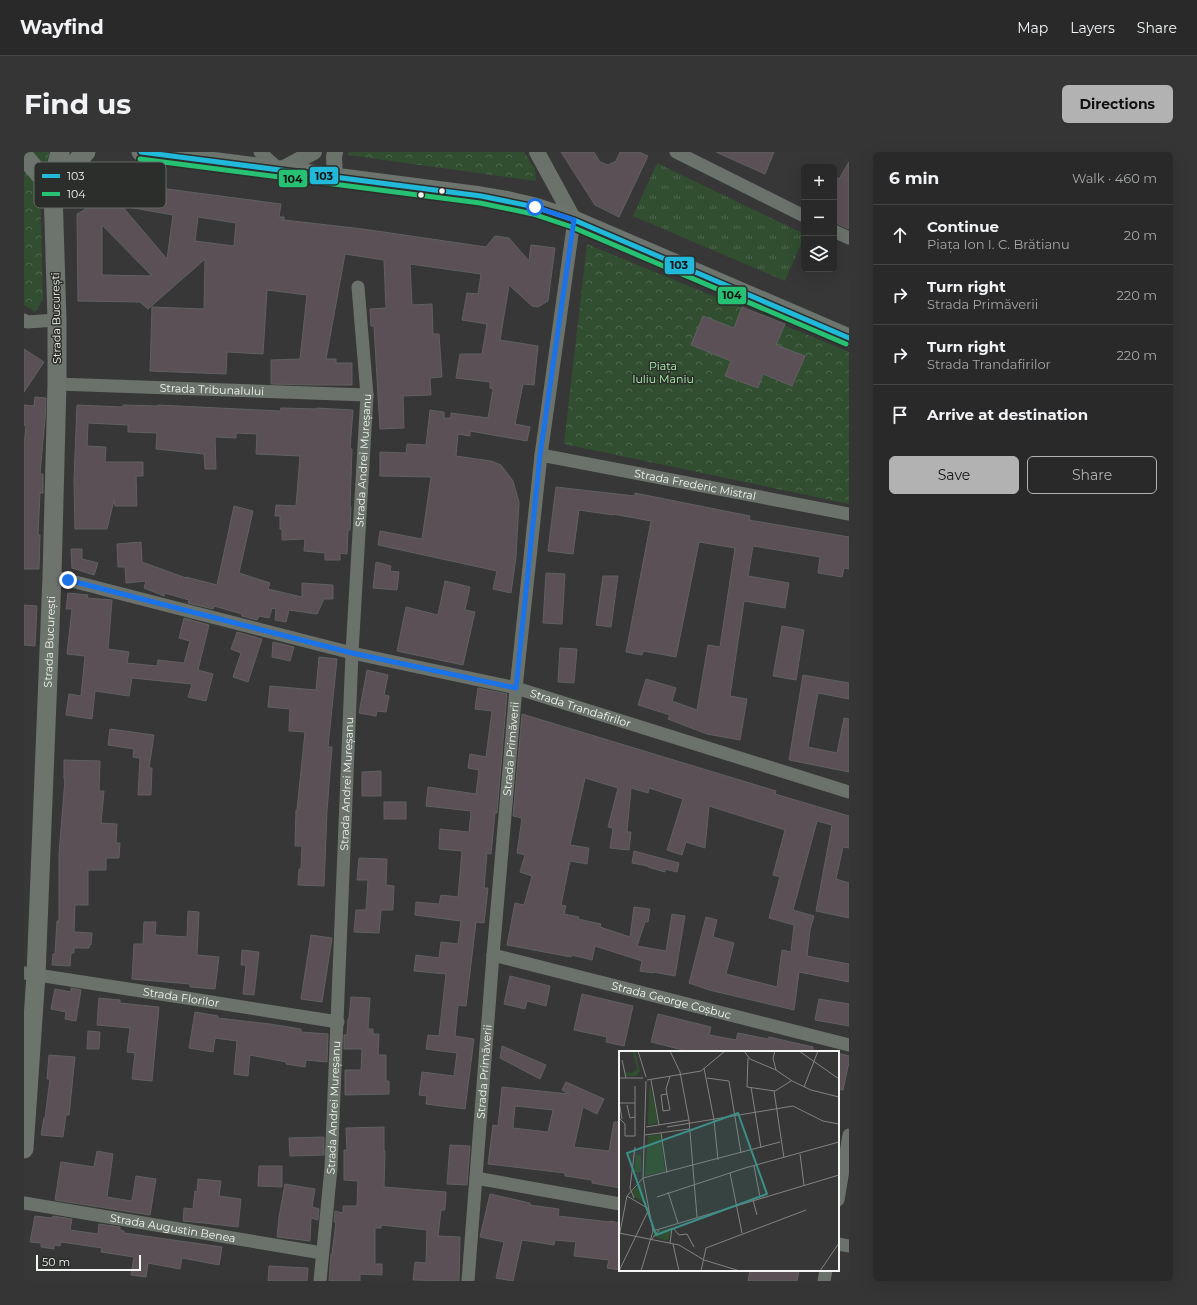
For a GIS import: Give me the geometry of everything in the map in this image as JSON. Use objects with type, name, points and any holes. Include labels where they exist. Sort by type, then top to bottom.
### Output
[{"type":"main road","name":"Strada București","points":[[57,162],[60,152]]},
{"type":"main road","points":[[76,162],[86,152]]},
{"type":"main road","points":[[141,152],[431,189],[505,200],[535,207],[574,220],[849,338]]},
{"type":"main road","points":[[24,156],[34,168]]},
{"type":"main road","name":"Strada București","points":[[24,1138],[30,974],[52,576],[57,384],[57,320],[54,208]]},
{"type":"street","points":[[260,152],[280,170],[314,152]]},
{"type":"street","points":[[335,152],[335,177]]},
{"type":"street","points":[[537,152],[574,220]]},
{"type":"street","points":[[676,152],[801,214]]},
{"type":"street","name":"Strada Primăverii","points":[[468,1281],[493,955],[516,688],[540,455],[574,220]]},
{"type":"street","points":[[837,232],[849,238]]},
{"type":"street","name":"Strada Andrei Mureșanu","points":[[320,1281],[331,1168],[352,653],[367,395],[358,287]]},
{"type":"street","points":[[25,322],[57,320]]},
{"type":"street","name":"Strada Tribunalului","points":[[57,384],[367,395]]},
{"type":"street","name":"Strada Frederic Mistral","points":[[540,455],[849,514]]},
{"type":"street","name":"Strada Trandafirilor","points":[[52,576],[352,653],[516,688],[849,792]]},
{"type":"street","name":"Strada George Coșbuc","points":[[493,955],[849,1045]]},
{"type":"street","name":"Strada Florilor","points":[[30,974],[180,996],[338,1022]]},
{"type":"street","points":[[839,1194],[849,1135]]},
{"type":"street","points":[[476,1178],[619,1204]]},
{"type":"street","name":"Strada Augustin Benea","points":[[24,1203],[322,1253]]},
{"type":"street","points":[[839,1244],[849,1246]]},
{"type":"street","points":[[824,1281],[826,1271]]},
{"type":"green space","points":[[24,152],[50,152],[47,162],[34,162],[34,208],[41,208],[43,299],[35,312],[24,305]]},
{"type":"green space","points":[[349,152],[524,152],[535,169],[536,181],[348,155]]},
{"type":"green space","points":[[657,163],[801,233],[801,244],[785,281],[633,216]]},
{"type":"green space","name":"Piața Iuliu Maniu","points":[[587,244],[849,352],[849,504],[564,444]]},
{"type":"building","points":[[561,152],[594,152],[600,162],[608,165],[616,161],[620,152],[639,152],[648,156],[619,217],[595,205]]},
{"type":"building","points":[[716,152],[774,152],[765,174]]},
{"type":"building","points":[[849,162],[849,229],[837,223],[837,177],[839,179]]},
{"type":"building","points":[[166,189],[281,204],[279,217],[284,217],[284,220],[363,229],[486,247],[495,236],[509,238],[529,261],[531,245],[555,248],[548,301],[538,307],[532,306],[509,285],[500,340],[538,346],[534,385],[523,384],[515,424],[530,427],[527,441],[470,431],[470,436],[458,434],[456,456],[491,461],[501,465],[513,481],[519,502],[516,557],[511,593],[493,589],[497,571],[378,545],[380,531],[422,539],[431,477],[380,476],[380,452],[406,453],[407,444],[426,445],[430,410],[444,412],[444,418],[451,418],[451,413],[488,418],[493,389],[490,388],[490,382],[456,378],[460,354],[482,354],[487,324],[462,320],[467,293],[478,294],[481,274],[410,264],[412,305],[432,304],[433,334],[439,334],[442,377],[430,378],[431,395],[403,396],[404,428],[380,429],[374,326],[371,326],[370,309],[386,308],[384,260],[345,254],[326,359],[336,359],[336,363],[352,363],[352,385],[271,384],[271,360],[300,359],[307,295],[267,290],[263,354],[227,352],[226,374],[150,371],[152,307],[204,309],[205,259],[148,309],[140,302],[78,301],[77,214],[86,209],[85,208],[124,208],[167,259],[173,215],[133,208],[166,208]],"holes":[[[198,217],[236,223],[234,246],[195,241]],[[102,225],[152,276],[102,275]]]},
{"type":"building","points":[[742,307],[785,324],[776,345],[805,356],[792,386],[763,374],[758,388],[725,376],[731,361],[691,345],[703,316],[734,328]]},
{"type":"building","points":[[24,349],[44,362],[24,392]]},
{"type":"building","points":[[35,397],[46,398],[40,474],[43,474],[43,493],[40,493],[38,535],[40,535],[39,569],[24,569],[24,446],[26,426],[24,425],[24,405],[34,406]]},
{"type":"building","points":[[77,405],[123,407],[123,405],[158,405],[280,411],[281,408],[353,410],[350,449],[352,449],[351,507],[347,554],[340,553],[340,560],[325,560],[325,553],[304,551],[305,539],[282,540],[280,516],[275,516],[276,505],[296,506],[300,456],[256,454],[257,434],[236,433],[236,438],[215,437],[216,469],[205,469],[204,454],[156,449],[157,433],[128,432],[128,425],[88,423],[87,446],[106,447],[105,462],[143,462],[143,476],[136,476],[137,506],[115,506],[114,500],[107,529],[75,529],[74,480]]},
{"type":"building","points":[[556,487],[635,496],[635,493],[750,516],[749,520],[849,537],[849,569],[844,568],[842,577],[818,573],[820,557],[753,546],[748,576],[789,583],[785,608],[744,601],[730,696],[747,699],[740,740],[707,734],[668,719],[670,715],[638,705],[646,679],[676,688],[672,701],[697,710],[708,645],[720,647],[735,548],[699,542],[676,657],[643,651],[642,655],[626,652],[651,521],[579,510],[573,554],[548,551]]},
{"type":"building","points":[[234,506],[253,511],[239,573],[270,583],[268,589],[302,597],[302,583],[333,585],[333,599],[324,599],[317,614],[289,610],[286,622],[275,620],[276,609],[272,608],[269,618],[259,616],[257,620],[214,606],[213,609],[188,603],[189,600],[165,593],[164,596],[144,588],[146,581],[126,583],[125,567],[118,567],[117,544],[141,542],[142,562],[186,578],[217,585]]},
{"type":"building","points":[[71,549],[82,549],[82,559],[98,563],[94,575],[72,568]]},
{"type":"building","points":[[376,562],[391,566],[390,571],[399,572],[397,590],[373,588]]},
{"type":"building","points":[[546,573],[565,574],[562,624],[543,623]]},
{"type":"building","points":[[603,576],[618,576],[611,627],[596,625]]},
{"type":"building","points":[[445,581],[470,587],[465,610],[475,612],[463,665],[397,651],[406,607],[438,615]]},
{"type":"building","points":[[68,593],[88,595],[87,598],[112,600],[108,649],[129,652],[127,663],[157,666],[158,660],[184,663],[190,641],[179,638],[184,618],[209,625],[198,670],[213,674],[206,701],[188,697],[192,684],[132,678],[129,696],[95,691],[92,719],[66,715],[69,694],[81,696],[85,656],[67,654],[72,609],[66,609]]},
{"type":"building","points":[[24,605],[37,606],[35,646],[24,645]]},
{"type":"building","points":[[782,626],[804,630],[796,680],[773,676]]},
{"type":"building","points":[[237,632],[262,639],[248,682],[233,677],[241,653],[231,649]]},
{"type":"building","points":[[273,642],[294,647],[290,661],[272,657]]},
{"type":"building","points":[[560,648],[577,649],[574,683],[558,682]]},
{"type":"building","points":[[319,657],[337,659],[328,747],[332,747],[327,811],[324,886],[298,885],[299,869],[301,869],[302,846],[295,846],[296,810],[305,732],[289,731],[290,709],[268,707],[270,686],[316,690]]},
{"type":"building","points":[[367,670],[388,675],[384,695],[389,696],[386,712],[377,711],[376,716],[359,713]]},
{"type":"building","points":[[803,675],[849,683],[849,699],[818,693],[808,747],[837,753],[844,718],[849,719],[849,772],[789,760]]},
{"type":"building","points":[[478,688],[507,694],[497,813],[495,813],[491,854],[487,853],[484,888],[488,888],[484,923],[476,922],[466,1006],[458,1005],[455,1036],[474,1039],[465,1109],[426,1104],[427,1096],[419,1095],[422,1072],[454,1076],[457,1053],[426,1049],[428,1035],[439,1036],[446,974],[414,971],[416,955],[439,958],[441,942],[458,944],[461,921],[415,915],[416,902],[439,904],[441,895],[458,897],[462,851],[439,849],[440,829],[469,832],[471,811],[426,806],[428,787],[476,794],[479,770],[468,768],[470,754],[486,757],[492,711],[475,709]]},
{"type":"building","points":[[522,714],[776,791],[775,794],[849,816],[849,848],[843,847],[836,879],[849,883],[849,918],[816,911],[832,825],[817,821],[793,910],[814,916],[810,930],[807,956],[849,964],[849,982],[799,972],[794,1010],[709,990],[689,983],[706,917],[717,920],[713,937],[734,943],[726,974],[777,987],[782,950],[791,952],[794,925],[769,918],[780,877],[773,875],[785,830],[709,806],[705,848],[686,842],[682,855],[667,850],[683,799],[649,788],[648,793],[631,788],[627,832],[631,832],[629,850],[610,848],[613,828],[608,827],[618,788],[585,778],[570,845],[589,848],[587,864],[570,861],[561,905],[566,906],[564,914],[601,924],[600,927],[630,937],[634,907],[650,909],[648,922],[645,922],[637,946],[666,951],[672,914],[685,916],[675,976],[640,971],[642,961],[595,946],[592,960],[572,955],[571,957],[507,945],[515,903],[524,905],[532,876],[520,872],[525,855],[517,853],[522,818],[513,816]]},
{"type":"building","points":[[110,729],[154,735],[149,768],[152,768],[151,795],[138,795],[140,758],[133,757],[134,749],[108,745]]},
{"type":"building","points":[[64,760],[100,761],[99,791],[104,791],[101,823],[117,824],[116,843],[120,843],[119,858],[106,858],[106,870],[88,870],[88,905],[75,905],[74,932],[92,933],[91,945],[90,944],[89,948],[74,948],[74,953],[71,953],[70,966],[52,965],[53,954],[55,954],[57,921],[59,921],[59,854],[65,779]]},
{"type":"building","points":[[381,771],[381,796],[362,796],[362,772]]},
{"type":"building","points":[[384,802],[406,802],[406,819],[384,819]]},
{"type":"building","points":[[634,851],[679,863],[677,872],[665,869],[665,872],[648,866],[632,863]]},
{"type":"building","points":[[359,858],[387,859],[386,885],[394,886],[393,910],[381,910],[379,933],[354,932],[356,910],[366,910],[368,880],[357,880]]},
{"type":"building","points":[[188,911],[199,912],[197,955],[219,957],[215,989],[190,987],[190,984],[132,979],[134,944],[143,944],[144,922],[156,922],[155,935],[187,937]]},
{"type":"building","points":[[311,935],[332,938],[322,1002],[301,999]]},
{"type":"building","points":[[242,950],[259,952],[254,995],[243,994],[246,965],[241,965]]},
{"type":"building","points":[[510,976],[550,986],[546,1006],[527,1001],[525,1009],[504,1004]]},
{"type":"building","points":[[71,988],[81,990],[76,1021],[65,1019],[66,1012],[51,1009],[55,989],[71,992]]},
{"type":"building","points":[[582,994],[633,1006],[624,1046],[606,1042],[607,1037],[574,1030]]},
{"type":"building","points":[[351,997],[370,998],[368,1029],[373,1029],[373,1034],[379,1034],[378,1055],[386,1055],[386,1081],[389,1081],[389,1094],[345,1095],[345,1070],[361,1070],[362,1049],[344,1049],[344,1035],[347,1035]]},
{"type":"building","points":[[99,998],[120,1000],[120,1003],[159,1007],[152,1081],[132,1079],[135,1053],[127,1052],[130,1028],[97,1025]]},
{"type":"building","points":[[819,999],[849,1004],[849,1026],[815,1020]]},
{"type":"building","points":[[195,1012],[218,1016],[218,1018],[301,1029],[301,1032],[328,1034],[327,1062],[306,1060],[305,1067],[250,1055],[248,1076],[234,1074],[237,1041],[215,1038],[213,1052],[189,1048]]},
{"type":"building","points":[[658,1014],[711,1027],[709,1035],[736,1040],[738,1033],[768,1039],[769,1037],[813,1047],[813,1051],[687,1051],[651,1042]]},
{"type":"building","points":[[88,1031],[100,1032],[99,1049],[87,1049]]},
{"type":"building","points":[[502,1046],[546,1065],[540,1079],[500,1058]]},
{"type":"building","points":[[839,1053],[849,1056],[843,1090],[839,1089]]},
{"type":"building","points":[[49,1055],[75,1057],[69,1115],[66,1115],[63,1137],[41,1135],[45,1118],[50,1079],[47,1079]]},
{"type":"building","points":[[566,1082],[604,1099],[597,1114],[583,1107],[574,1147],[609,1151],[614,1122],[619,1122],[619,1188],[592,1183],[592,1180],[565,1176],[565,1173],[488,1164],[493,1125],[498,1126],[502,1087],[569,1094],[562,1090]],"holes":[[[515,1106],[553,1110],[548,1132],[513,1128]]]},
{"type":"building","points":[[384,1127],[384,1187],[446,1192],[445,1210],[441,1210],[438,1236],[460,1237],[459,1281],[413,1280],[415,1262],[426,1263],[427,1230],[381,1225],[381,1228],[375,1228],[375,1264],[382,1264],[382,1275],[360,1274],[360,1281],[329,1281],[336,1222],[334,1222],[335,1211],[343,1213],[343,1206],[357,1206],[358,1181],[344,1180],[344,1150],[347,1150],[346,1128]]},
{"type":"building","points":[[324,1137],[324,1155],[290,1156],[289,1138]]},
{"type":"building","points":[[450,1145],[470,1146],[467,1185],[447,1184]]},
{"type":"building","points":[[97,1151],[113,1154],[107,1197],[132,1201],[136,1176],[156,1179],[150,1215],[55,1200],[61,1162],[94,1167]]},
{"type":"building","points":[[259,1166],[282,1166],[282,1187],[258,1186]]},
{"type":"building","points":[[198,1179],[221,1181],[219,1196],[241,1199],[238,1227],[183,1221],[184,1208],[193,1209]]},
{"type":"building","points":[[285,1184],[315,1189],[312,1207],[319,1209],[318,1220],[311,1218],[310,1241],[277,1237]]},
{"type":"building","points":[[490,1194],[530,1203],[530,1205],[559,1209],[558,1216],[619,1223],[619,1270],[607,1268],[609,1260],[574,1256],[576,1242],[555,1240],[554,1245],[522,1240],[513,1281],[496,1278],[504,1242],[480,1237]]},
{"type":"building","points":[[35,1216],[52,1218],[53,1216],[72,1219],[70,1230],[98,1234],[99,1224],[120,1227],[120,1230],[124,1231],[124,1233],[222,1247],[219,1265],[182,1258],[180,1269],[148,1263],[146,1277],[131,1275],[134,1257],[101,1252],[102,1248],[61,1242],[60,1246],[54,1245],[54,1249],[41,1247],[41,1243],[30,1242]]},
{"type":"building","points":[[269,1266],[308,1268],[307,1281],[268,1281]]},
{"type":"building","points":[[750,1271],[799,1271],[797,1281],[748,1281]]},
{"type":"transit line","name":"103","points":[[141,152],[481,196],[535,207],[574,220],[849,338]]},
{"type":"transit line","name":"104","points":[[140,159],[163,162]]},
{"type":"transit line","name":"104","points":[[166,162],[480,203],[533,214],[572,227],[846,344]]},
{"type":"route","points":[[68,580],[352,653],[516,688],[540,455],[574,220],[535,207]]}]
